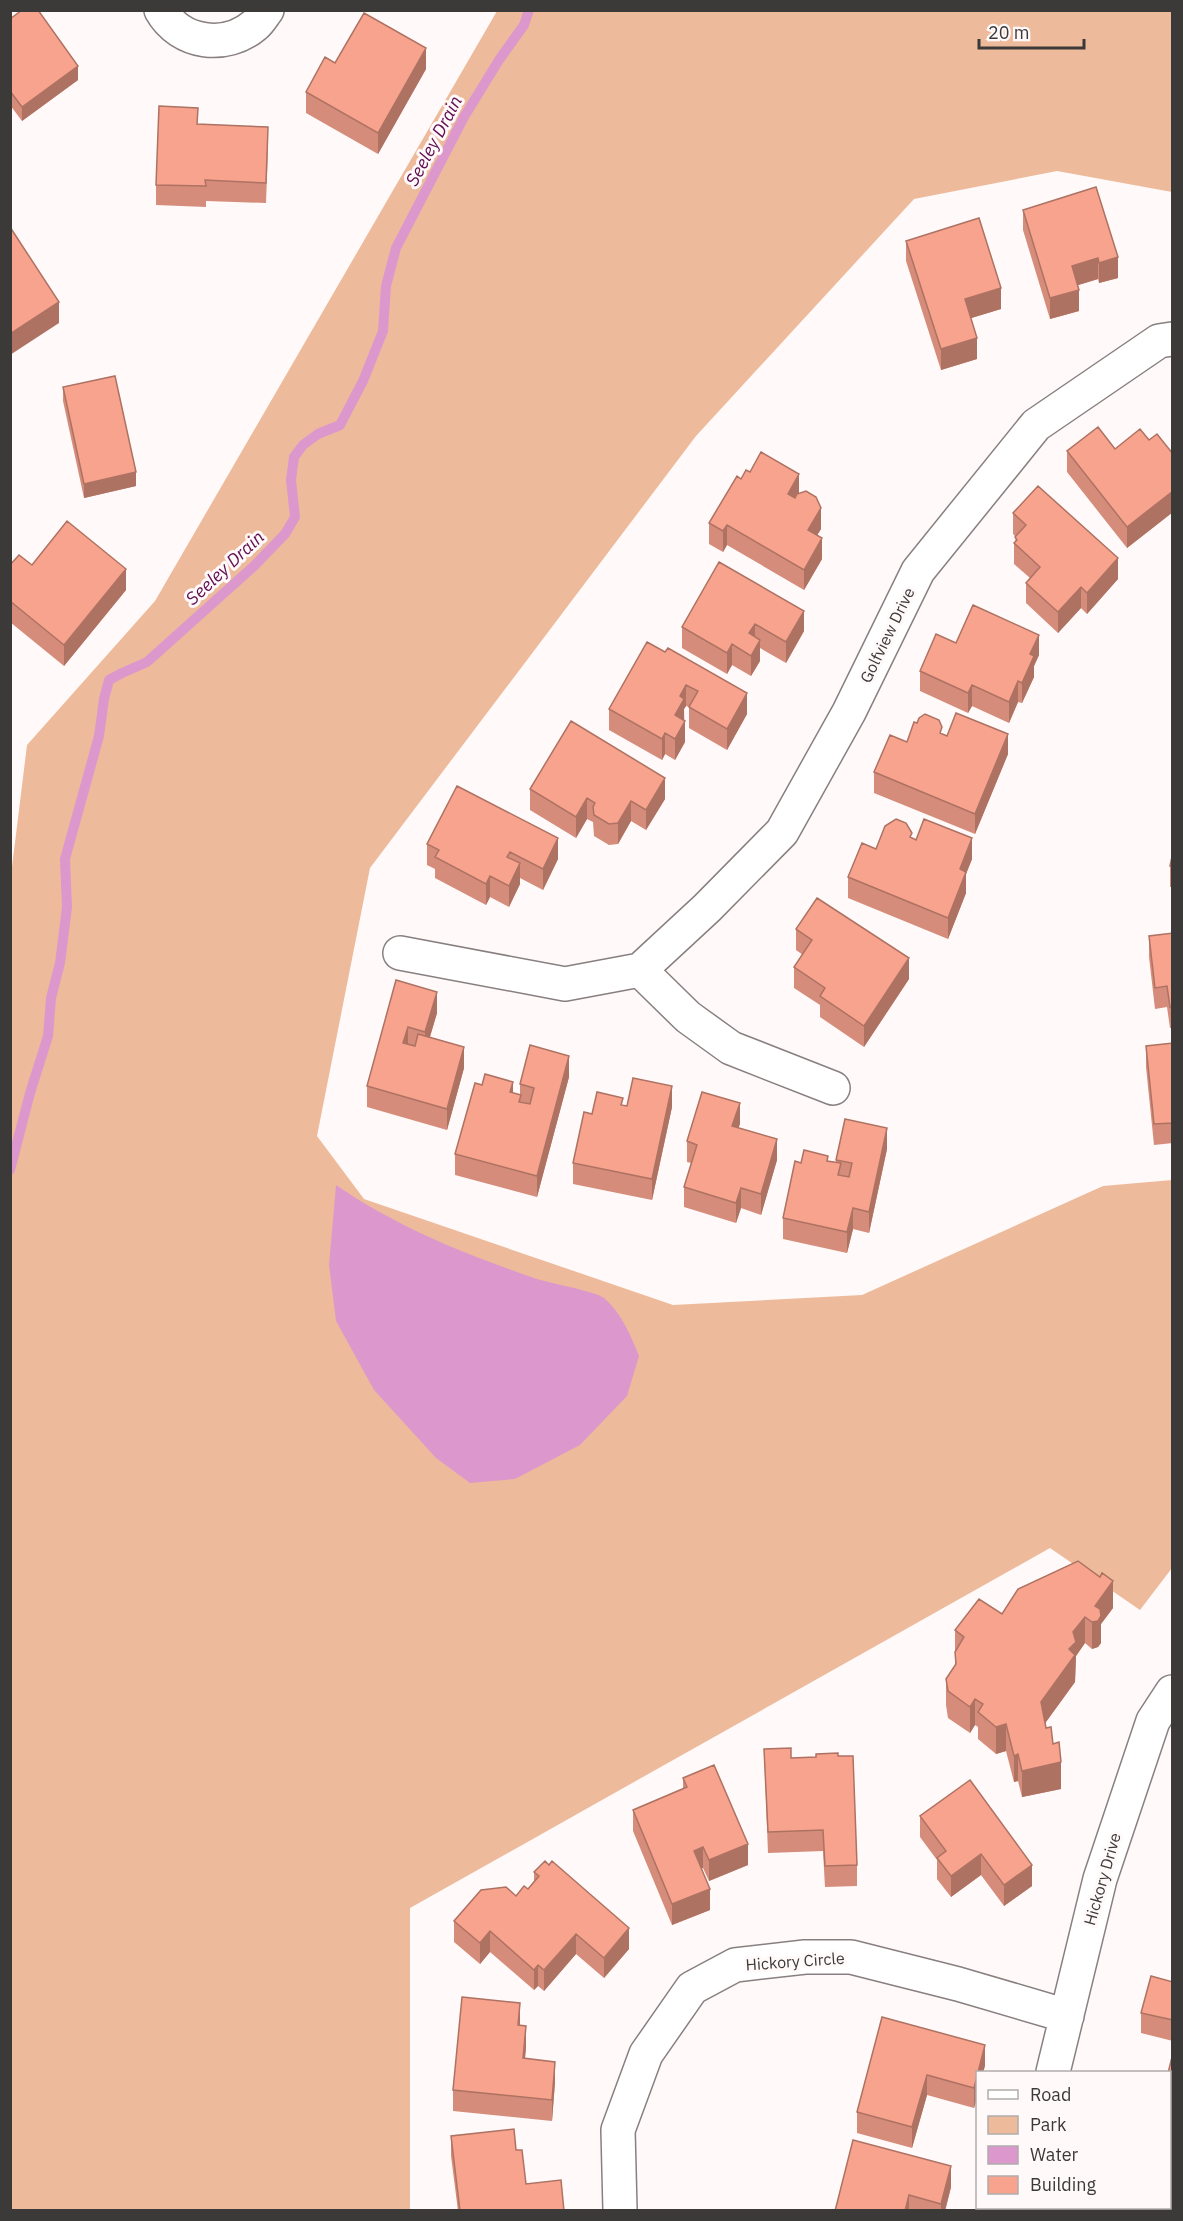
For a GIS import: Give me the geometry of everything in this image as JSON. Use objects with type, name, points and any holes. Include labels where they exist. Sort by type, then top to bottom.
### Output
[{"type":"street","points":[[161,10],[180,31],[198,39],[219,41],[238,36],[256,25],[267,10]]},
{"type":"street","name":"Golfview Drive","points":[[640,970],[707,908],[782,832],[849,712],[918,571],[1036,425],[1159,341],[1173,339]]},
{"type":"street","points":[[400,953],[565,984],[640,970],[688,1017],[731,1048],[833,1088]]},
{"type":"street","name":"Hickory Drive","points":[[1053,2071],[1100,1879],[1153,1720],[1173,1692]]},
{"type":"street","name":"Hickory Circle","points":[[620,2211],[618,2130],[646,2054],[692,1988],[735,1965],[805,1958],[851,1957],[958,1984],[1067,2016]]},
{"type":"green space","points":[[497,11],[1172,11],[1172,192],[1057,171],[914,199],[696,436],[370,868],[317,1136],[364,1199],[673,1305],[862,1295],[1103,1186],[1172,1180],[1172,1568],[1140,1610],[1050,1548],[410,1908],[410,2210],[11,2210],[10,883],[27,745],[155,601]]},
{"type":"water","points":[[336,1185],[407,1227],[457,1249],[534,1278],[604,1298],[620,1317],[639,1356],[627,1396],[580,1445],[515,1479],[470,1483],[436,1458],[374,1390],[336,1321],[329,1265]]},
{"type":"building","points":[[22,10],[38,10],[78,66],[22,107],[10,91],[10,19]]},
{"type":"building","points":[[364,13],[426,48],[378,133],[306,92],[325,57],[335,63]]},
{"type":"building","points":[[159,106],[198,108],[197,124],[268,127],[266,183],[205,180],[206,186],[156,185]]},
{"type":"building","points":[[1096,187],[1118,257],[1099,263],[1098,258],[1072,266],[1079,290],[1050,298],[1023,210]]},
{"type":"building","points":[[979,218],[1001,288],[965,299],[977,338],[941,349],[906,241]]},
{"type":"building","points":[[10,227],[59,302],[10,334]]},
{"type":"building","points":[[115,376],[136,472],[84,484],[63,387]]},
{"type":"building","points":[[1098,427],[1115,449],[1140,429],[1149,440],[1157,434],[1173,454],[1173,491],[1127,527],[1067,451]]},
{"type":"building","points":[[761,452],[799,474],[788,494],[795,498],[797,494],[806,491],[816,497],[821,508],[808,530],[822,538],[804,570],[727,525],[723,531],[709,523],[737,476],[741,479],[746,470],[750,472]]},
{"type":"building","points":[[1038,486],[1118,558],[1087,593],[1081,587],[1058,612],[1026,583],[1040,567],[1014,543],[1017,540],[1015,537],[1026,525],[1013,513]]},
{"type":"building","points":[[67,521],[126,569],[64,645],[10,601],[10,565],[19,555],[32,565]]},
{"type":"building","points":[[719,562],[804,611],[786,642],[755,624],[749,633],[760,640],[751,656],[732,644],[727,653],[682,627]]},
{"type":"building","points":[[973,605],[1039,635],[1030,654],[1034,656],[1022,683],[1018,681],[1009,702],[972,685],[968,693],[920,671],[936,634],[956,643]]},
{"type":"building","points":[[647,642],[665,652],[668,648],[747,693],[727,729],[689,707],[698,691],[686,685],[680,696],[684,699],[675,715],[685,721],[675,739],[665,733],[662,739],[609,709]]},
{"type":"building","points":[[956,713],[1008,734],[975,814],[874,772],[890,735],[907,742],[914,722],[917,723],[919,718],[925,714],[939,720],[942,727],[940,733],[947,736]]},
{"type":"building","points":[[571,721],[665,778],[646,810],[631,801],[618,823],[609,824],[594,815],[595,803],[587,798],[576,817],[530,789]]},
{"type":"building","points":[[457,786],[558,838],[543,869],[510,852],[507,857],[520,863],[509,886],[490,876],[486,884],[435,857],[439,850],[427,844]]},
{"type":"building","points":[[896,819],[906,823],[912,833],[910,837],[916,840],[924,819],[972,838],[960,869],[966,872],[948,918],[848,877],[862,843],[876,849],[885,826]]},
{"type":"building","points":[[817,898],[909,958],[864,1026],[820,996],[825,988],[794,967],[812,940],[796,929]]},
{"type":"building","points":[[1173,933],[1173,1007],[1170,1007],[1167,986],[1155,988],[1149,936]]},
{"type":"building","points":[[396,980],[437,992],[425,1032],[408,1027],[403,1043],[415,1046],[418,1034],[464,1047],[447,1109],[367,1086]]},
{"type":"building","points":[[1173,1043],[1173,1123],[1154,1124],[1146,1046]]},
{"type":"building","points":[[530,1045],[569,1056],[537,1176],[455,1154],[475,1083],[482,1085],[485,1074],[513,1082],[510,1092],[521,1095],[519,1102],[530,1104],[534,1088],[520,1084]]},
{"type":"building","points":[[633,1078],[672,1086],[652,1179],[573,1163],[584,1112],[592,1114],[597,1092],[623,1098],[621,1105],[627,1106]]},
{"type":"building","points":[[702,1092],[740,1103],[732,1126],[777,1139],[761,1194],[741,1188],[736,1203],[684,1187],[697,1145],[687,1141]]},
{"type":"building","points":[[845,1119],[887,1128],[869,1212],[853,1208],[847,1232],[783,1218],[795,1161],[801,1163],[804,1150],[828,1156],[827,1161],[841,1163],[838,1175],[849,1177],[852,1163],[836,1160]]},
{"type":"building","points":[[1078,1561],[1100,1577],[1102,1573],[1113,1581],[1095,1606],[1100,1609],[1101,1616],[1098,1621],[1092,1622],[1085,1617],[1073,1632],[1076,1642],[1069,1649],[1075,1655],[1041,1702],[1046,1728],[1051,1727],[1053,1744],[1059,1742],[1061,1762],[1022,1771],[1018,1754],[1014,1756],[1006,1724],[996,1727],[978,1712],[983,1704],[975,1699],[970,1707],[948,1691],[946,1679],[956,1664],[955,1652],[964,1637],[955,1630],[979,1599],[1002,1614],[1018,1589]]},
{"type":"building","points":[[791,1748],[791,1758],[838,1753],[838,1756],[853,1756],[857,1865],[825,1866],[823,1830],[768,1832],[764,1749]]},
{"type":"building","points":[[714,1765],[748,1844],[709,1860],[703,1847],[694,1851],[710,1889],[672,1904],[633,1810],[687,1787],[683,1778]]},
{"type":"building","points":[[970,1780],[1032,1865],[1004,1885],[981,1854],[951,1876],[937,1858],[946,1851],[920,1816]]},
{"type":"building","points":[[545,1861],[549,1865],[552,1861],[629,1928],[604,1958],[576,1934],[544,1970],[538,1965],[534,1970],[490,1931],[480,1943],[454,1921],[481,1890],[506,1887],[516,1896],[524,1886],[528,1889],[539,1876],[534,1872]]},
{"type":"building","points":[[1151,1976],[1173,1982],[1173,2020],[1141,2013]]},
{"type":"building","points":[[462,1997],[520,2003],[518,2025],[526,2026],[523,2058],[555,2062],[552,2100],[453,2090]]},
{"type":"building","points":[[882,2017],[985,2045],[978,2071],[976,2071],[974,2088],[927,2075],[912,2127],[857,2112]]},
{"type":"building","points":[[1173,2053],[1173,2075],[1168,2071]]},
{"type":"building","points":[[1171,2096],[1173,2097],[1173,2192],[1171,2191]]},
{"type":"building","points":[[514,2129],[516,2150],[522,2150],[526,2184],[561,2180],[564,2211],[460,2211],[451,2136]]},
{"type":"building","points":[[853,2140],[951,2166],[941,2204],[909,2195],[905,2211],[835,2211]]},
{"type":"building","points":[[1103,2209],[1144,2209],[1151,2211],[1102,2211]]},
{"type":"waterway","name":"Seeley Drain","points":[[10,1170],[48,1036],[51,998],[60,963],[67,907],[65,859],[99,736],[109,680],[147,662],[254,566],[285,534],[295,517],[291,480],[294,457],[303,445],[318,434],[340,425],[363,381],[383,331],[386,286],[396,248],[464,117],[499,60],[524,25],[529,10]]}]
